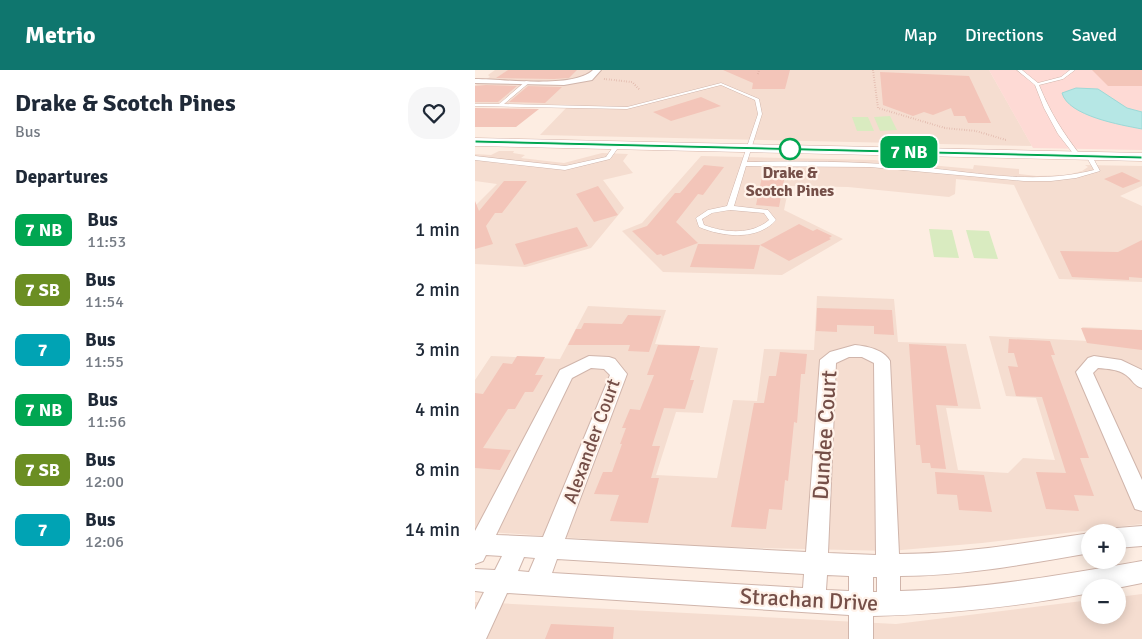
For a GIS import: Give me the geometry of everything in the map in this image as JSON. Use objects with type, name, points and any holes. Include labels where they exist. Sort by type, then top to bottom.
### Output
[{"type":"main road","points":[[475,142],[1142,157]]},
{"type":"street","points":[[475,75],[483,70]]},
{"type":"street","points":[[475,81],[564,83],[585,79],[597,70]]},
{"type":"street","name":"Dundee Court","points":[[814,600],[828,360],[843,351],[870,353],[882,361],[889,603]]},
{"type":"street","name":"Alexander Court","points":[[477,548],[566,374],[589,362],[609,363],[619,374],[536,584]]},
{"type":"street","points":[[1142,382],[1138,375],[1118,363],[1094,362],[1084,372],[1142,502]]},
{"type":"street","points":[[1126,537],[1142,536]]},
{"type":"street","name":"Strachan Drive","points":[[477,548],[518,546],[861,566],[934,565],[1006,558],[1081,544]]},
{"type":"street","points":[[475,636],[518,546]]},
{"type":"street","points":[[861,566],[861,639]]},
{"type":"street","name":"Strachan Drive","points":[[475,580],[860,603],[889,603],[943,602],[1021,594],[1142,572]]},
{"type":"lane","points":[[743,164],[888,166],[1035,180],[1082,177],[1097,171],[1061,134],[1046,108],[1037,84],[1019,70]]},
{"type":"lane","points":[[1037,84],[1062,78],[1073,70]]},
{"type":"lane","points":[[499,106],[528,82]]},
{"type":"lane","points":[[475,105],[627,108],[721,84],[757,99],[760,114],[730,208]]},
{"type":"lane","points":[[475,158],[565,168],[608,158],[617,145]]},
{"type":"lane","points":[[730,208],[766,211],[773,220],[767,227],[753,233],[710,231],[701,226],[699,218],[705,214],[711,211],[730,208]]},
{"type":"path","points":[[757,74],[759,70]]},
{"type":"path","points":[[873,70],[878,108],[945,128],[976,131],[1008,142]]},
{"type":"path","points":[[585,79],[625,80],[638,86],[640,90]]},
{"type":"shaded area","points":[[495,70],[989,70],[1032,146],[540,135],[569,105],[475,103],[475,85],[490,77],[488,75]]},
{"type":"shaded area","points":[[989,70],[1142,70],[1142,150],[1033,148]]},
{"type":"shaded area","points":[[499,151],[514,151],[513,153],[525,155],[521,158],[564,163],[602,153],[628,154],[623,161],[633,173],[603,180],[624,208],[591,248],[526,267],[475,264],[475,206],[497,184],[475,181],[475,154],[491,155]]},
{"type":"shaded area","points":[[701,156],[874,160],[973,169],[974,165],[1019,169],[1019,174],[1037,176],[1067,175],[1082,171],[1088,167],[1085,165],[1142,166],[1142,186],[1120,196],[1142,206],[1142,282],[1059,279],[1014,185],[956,179],[955,194],[949,197],[848,187],[789,186],[784,210],[843,239],[782,275],[663,272],[622,231],[642,223]]},
{"type":"shaded area","points":[[817,296],[894,299],[898,342],[966,344],[981,409],[946,408],[958,470],[1008,473],[1023,458],[1055,460],[1036,398],[1006,396],[989,336],[1088,341],[1082,327],[1142,330],[1142,524],[1126,526],[1126,524],[1081,524],[1081,531],[982,543],[890,551],[685,546],[475,531],[475,380],[491,356],[560,359],[588,306],[666,310],[655,344],[718,348],[703,413],[676,412],[656,475],[717,478],[733,400],[757,401],[764,349],[814,350]]},
{"type":"shaded area","points":[[1142,594],[1142,639],[475,639],[475,602],[896,624],[1081,601],[1081,624],[1126,624],[1126,596]]},
{"type":"green space","points":[[890,116],[897,130],[880,131],[874,117]]},
{"type":"green space","points":[[852,117],[868,117],[874,131],[857,131]]},
{"type":"green space","points":[[929,229],[952,230],[959,258],[934,257]]},
{"type":"green space","points":[[966,230],[989,231],[998,259],[974,258]]},
{"type":"water","points":[[1076,88],[1098,89],[1127,108],[1142,112],[1142,129],[1096,118],[1074,108],[1066,101],[1062,93]]},
{"type":"building","points":[[508,70],[577,70],[569,78],[496,78]]},
{"type":"building","points":[[723,70],[790,70],[785,89],[752,89],[753,83]]},
{"type":"building","points":[[1092,70],[1142,70],[1142,86],[1108,86]]},
{"type":"building","points":[[880,72],[969,76],[991,123],[968,123],[965,116],[954,116],[951,108],[933,115],[924,112],[913,116],[883,105]]},
{"type":"building","points":[[475,86],[517,86],[498,102],[475,102]]},
{"type":"building","points":[[528,86],[562,87],[545,103],[509,102]]},
{"type":"building","points":[[701,97],[721,106],[671,121],[653,112]]},
{"type":"building","points":[[475,108],[539,109],[516,127],[475,127]]},
{"type":"building","points":[[704,165],[724,167],[703,195],[698,194],[676,222],[698,243],[663,256],[661,254],[657,255],[632,231],[647,226],[675,193],[680,193]]},
{"type":"building","points":[[1122,172],[1141,181],[1123,188],[1104,179]]},
{"type":"building","points":[[769,175],[785,175],[779,207],[756,205],[762,177],[768,177]]},
{"type":"building","points":[[504,181],[527,181],[502,213],[495,213],[486,226],[493,244],[475,249],[475,201],[479,211]]},
{"type":"building","points":[[598,186],[618,215],[594,222],[576,194]]},
{"type":"building","points":[[799,224],[813,231],[817,229],[832,236],[829,238],[831,239],[789,261],[760,245]]},
{"type":"building","points":[[577,227],[588,246],[524,265],[515,244]]},
{"type":"building","points":[[1142,240],[1142,278],[1129,277],[1129,280],[1072,277],[1060,251],[1118,252]]},
{"type":"building","points":[[698,244],[760,245],[754,269],[690,267]]},
{"type":"building","points":[[817,308],[892,310],[894,335],[874,334],[874,326],[837,325],[837,332],[816,331]]},
{"type":"building","points":[[628,315],[661,316],[649,352],[628,351],[630,345],[568,345],[576,329],[581,329],[584,323],[622,324]]},
{"type":"building","points":[[1081,328],[1142,330],[1142,350],[1087,343]]},
{"type":"building","points":[[1009,339],[1050,341],[1055,355],[1051,355],[1089,458],[1080,458],[1094,496],[1074,495],[1079,511],[1046,509],[1036,472],[1066,473],[1042,397],[1016,396],[1008,366],[1018,367],[1014,353],[1008,353]]},
{"type":"building","points":[[909,344],[946,346],[958,406],[936,405],[946,469],[931,468],[930,463],[922,463],[920,445],[916,445]]},
{"type":"building","points":[[658,345],[700,346],[690,380],[694,380],[685,409],[664,408],[652,446],[660,446],[651,478],[659,478],[648,523],[610,521],[619,495],[594,494],[603,472],[612,472],[626,428],[622,428],[630,409],[640,410],[654,375],[647,375]]},
{"type":"building","points":[[780,352],[807,354],[805,374],[801,374],[797,423],[794,422],[788,481],[785,480],[782,510],[769,509],[766,529],[731,527],[754,403],[764,403],[769,376],[776,376]]},
{"type":"building","points":[[517,356],[545,357],[535,375],[543,375],[533,392],[525,392],[515,409],[508,409],[483,448],[511,450],[500,470],[475,468],[475,393],[483,394],[503,363],[512,364]]},
{"type":"building","points":[[935,472],[984,475],[992,512],[959,510],[957,495],[937,494]]},
{"type":"building","points":[[551,624],[614,627],[613,639],[545,639]]},
{"type":"bus line","points":[[475,142],[1142,157]]},
{"type":"place","name":"Drake & Scotch Pines","points":[[790,149]]}]
